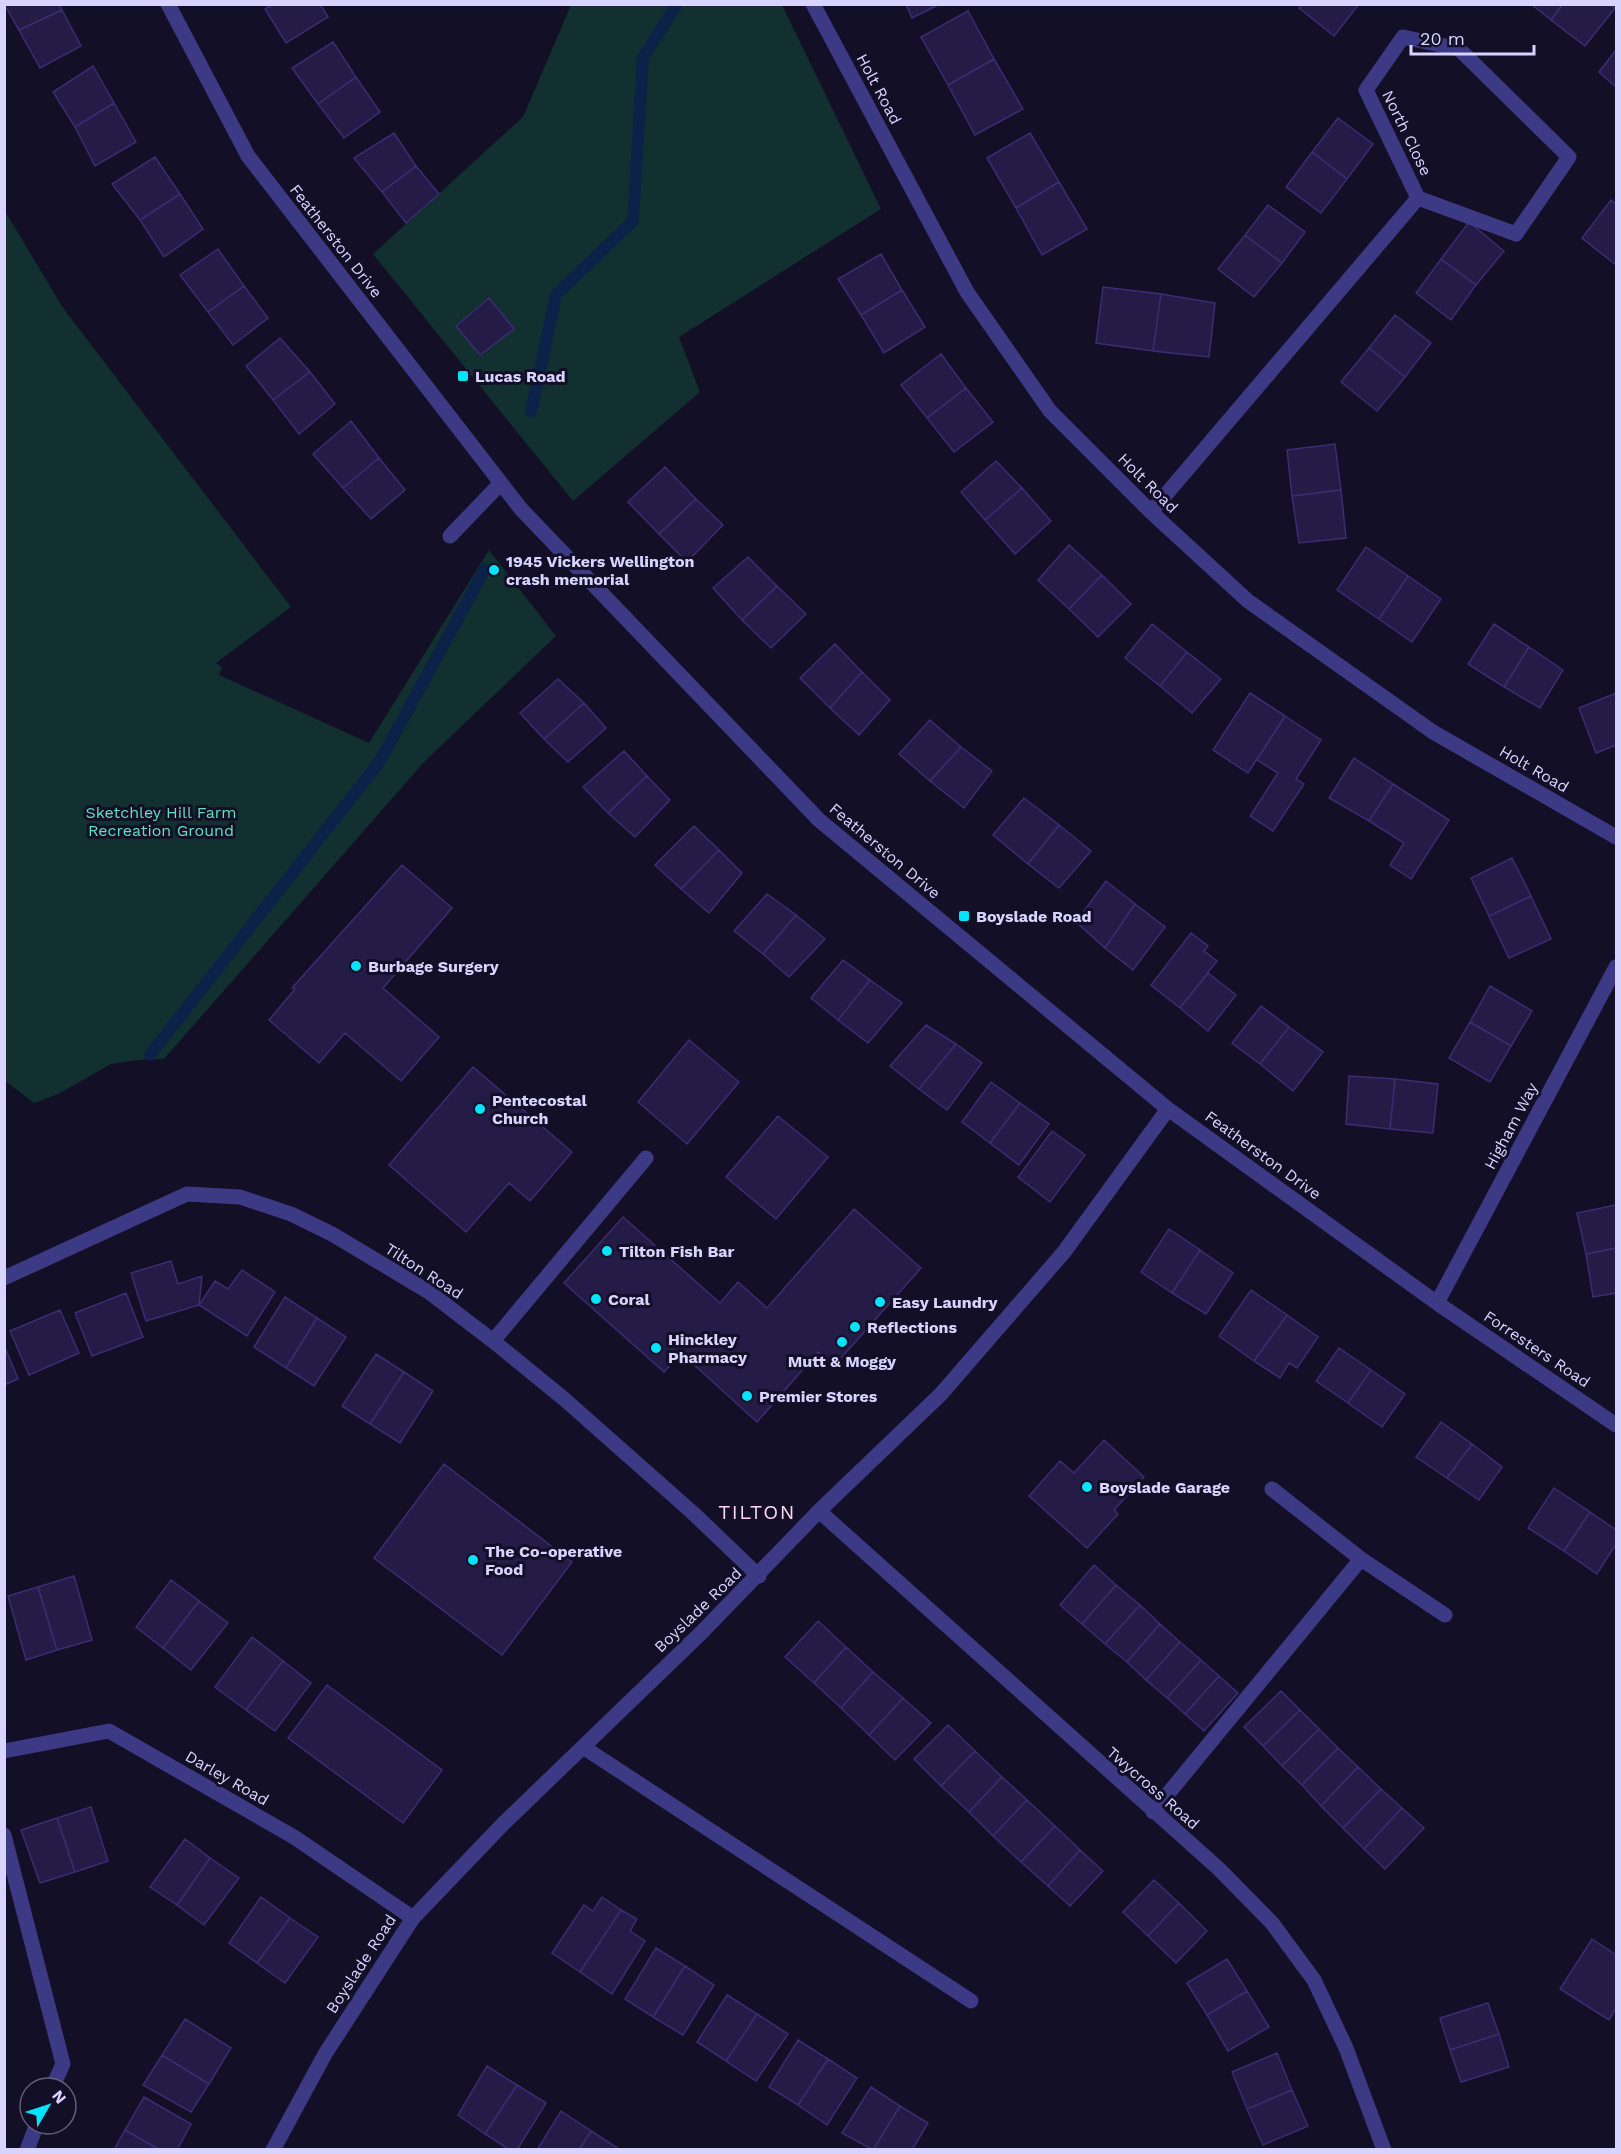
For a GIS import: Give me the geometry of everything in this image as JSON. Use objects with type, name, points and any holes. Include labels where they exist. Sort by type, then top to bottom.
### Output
[{"type":"street","name":"Featherston Drive","points":[[168,4],[248,156],[521,509],[819,820],[1168,1108],[1437,1303]]},
{"type":"street","name":"Holt Road","points":[[813,4],[967,292],[1050,411],[1151,512],[1248,602],[1433,732],[1617,837]]},
{"type":"street","name":"North Close","points":[[1403,37],[1459,49],[1569,157],[1516,234],[1418,198],[1366,90],[1403,37]]},
{"type":"street","name":"North Close","points":[[1151,512],[1418,198]]},
{"type":"street","points":[[450,536],[501,483]]},
{"type":"street","name":"Higham Way","points":[[1437,1303],[1617,967]]},
{"type":"street","name":"Boyslade Road","points":[[273,2150],[324,2054],[413,1918],[503,1824],[759,1576],[819,1511],[941,1394],[1057,1261],[1168,1108]]},
{"type":"street","points":[[493,1341],[646,1158]]},
{"type":"street","name":"Tilton Road","points":[[4,1278],[187,1194],[240,1197],[291,1214],[332,1234],[429,1292],[493,1341],[563,1398],[693,1513],[759,1576]]},
{"type":"street","name":"Forresters Road","points":[[1437,1303],[1617,1425]]},
{"type":"street","points":[[1272,1489],[1361,1559],[1445,1615]]},
{"type":"street","name":"Twycross Road","points":[[819,1511],[1219,1869],[1272,1923],[1314,1980],[1346,2048],[1384,2150]]},
{"type":"street","points":[[1154,1812],[1361,1559]]},
{"type":"street","name":"Darley Road","points":[[4,1751],[109,1731],[294,1837],[413,1918]]},
{"type":"street","points":[[583,1747],[971,2001]]},
{"type":"street","points":[[4,1835],[63,2064],[58,2076]]},
{"type":"green space","points":[[571,5],[782,5],[881,209],[679,337],[700,392],[573,501],[373,254],[523,117]]},
{"type":"green space","name":"Sketchley Hill Farm Recreation Ground","points":[[5,211],[63,308],[291,607],[216,663],[222,667],[219,675],[369,743],[489,550],[556,636],[424,762],[164,1059],[111,1064],[58,1094],[34,1103],[4,1080]]},
{"type":"building","points":[[4,4],[59,4],[62,10],[19,30]]},
{"type":"building","points":[[274,4],[320,4],[328,17],[286,43],[265,9]]},
{"type":"building","points":[[906,4],[940,4],[912,18]]},
{"type":"building","points":[[1302,4],[1359,4],[1334,36],[1299,8]]},
{"type":"building","points":[[1531,4],[1563,4],[1551,20]]},
{"type":"building","points":[[1563,4],[1610,4],[1615,8],[1585,46],[1551,20]]},
{"type":"building","points":[[62,10],[81,46],[40,68],[19,30]]},
{"type":"building","points":[[968,11],[994,59],[948,85],[921,37]]},
{"type":"building","points":[[333,42],[356,77],[318,104],[292,68]]},
{"type":"building","points":[[1616,50],[1616,87],[1599,72]]},
{"type":"building","points":[[994,59],[1023,109],[975,135],[948,85]]},
{"type":"building","points":[[93,66],[114,103],[75,127],[53,92]]},
{"type":"building","points":[[356,77],[380,112],[344,138],[318,104]]},
{"type":"building","points":[[114,103],[136,142],[95,166],[75,127]]},
{"type":"building","points":[[1338,118],[1373,144],[1347,179],[1312,152]]},
{"type":"building","points":[[394,133],[416,166],[382,192],[354,158]]},
{"type":"building","points":[[1030,133],[1059,182],[1016,208],[987,158]]},
{"type":"building","points":[[1312,152],[1347,179],[1321,213],[1286,187]]},
{"type":"building","points":[[155,157],[180,194],[140,220],[112,184]]},
{"type":"building","points":[[416,166],[439,194],[406,223],[382,192]]},
{"type":"building","points":[[1059,182],[1087,229],[1042,255],[1016,208]]},
{"type":"building","points":[[180,194],[203,229],[164,257],[140,220]]},
{"type":"building","points":[[1611,200],[1616,204],[1616,265],[1582,238]]},
{"type":"building","points":[[1268,205],[1305,232],[1282,263],[1245,235]]},
{"type":"building","points":[[1469,222],[1504,251],[1476,285],[1441,259]]},
{"type":"building","points":[[1245,235],[1282,263],[1254,297],[1218,269]]},
{"type":"building","points":[[218,249],[244,286],[208,312],[180,275]]},
{"type":"building","points":[[881,254],[902,290],[861,315],[838,279]]},
{"type":"building","points":[[1441,259],[1476,285],[1451,320],[1416,293]]},
{"type":"building","points":[[244,286],[268,318],[233,345],[208,312]]},
{"type":"building","points":[[1103,287],[1161,294],[1153,351],[1096,343]]},
{"type":"building","points":[[902,290],[925,327],[884,353],[861,315]]},
{"type":"building","points":[[1161,294],[1215,303],[1209,357],[1153,351]]},
{"type":"building","points":[[489,298],[514,329],[480,355],[456,326]]},
{"type":"building","points":[[1395,315],[1431,343],[1405,377],[1369,348]]},
{"type":"building","points":[[280,338],[310,372],[273,400],[246,366]]},
{"type":"building","points":[[1369,348],[1405,377],[1377,411],[1341,382]]},
{"type":"building","points":[[941,354],[966,388],[927,418],[901,385]]},
{"type":"building","points":[[310,372],[335,404],[299,434],[273,400]]},
{"type":"building","points":[[966,388],[993,422],[954,452],[927,418]]},
{"type":"building","points":[[351,421],[379,458],[343,488],[313,454]]},
{"type":"building","points":[[1335,444],[1341,490],[1292,496],[1287,450]]},
{"type":"building","points":[[379,458],[405,490],[371,519],[343,488]]},
{"type":"building","points":[[996,461],[1022,488],[985,520],[961,492]]},
{"type":"building","points":[[665,467],[696,499],[659,534],[628,502]]},
{"type":"building","points":[[1022,488],[1051,521],[1015,554],[985,520]]},
{"type":"building","points":[[1341,490],[1346,538],[1299,543],[1292,496]]},
{"type":"building","points":[[696,499],[723,525],[687,562],[659,534]]},
{"type":"building","points":[[1069,545],[1102,575],[1069,609],[1038,580]]},
{"type":"building","points":[[1366,547],[1408,576],[1379,619],[1337,590]]},
{"type":"building","points":[[748,557],[777,586],[742,620],[713,588]]},
{"type":"building","points":[[1102,575],[1131,604],[1098,637],[1069,609]]},
{"type":"building","points":[[1408,576],[1441,599],[1412,642],[1379,619]]},
{"type":"building","points":[[777,586],[806,614],[771,648],[742,620]]},
{"type":"building","points":[[1152,624],[1187,652],[1160,686],[1125,658]]},
{"type":"building","points":[[1494,624],[1529,647],[1504,687],[1468,664]]},
{"type":"building","points":[[835,644],[862,672],[830,708],[800,678]]},
{"type":"building","points":[[1529,647],[1563,670],[1540,708],[1504,687]]},
{"type":"building","points":[[1187,652],[1221,679],[1192,713],[1160,686]]},
{"type":"building","points":[[862,672],[890,700],[859,735],[830,708]]},
{"type":"building","points":[[558,679],[584,703],[544,739],[520,713]]},
{"type":"building","points":[[1250,693],[1285,716],[1248,773],[1213,750]]},
{"type":"building","points":[[1616,693],[1616,745],[1596,753],[1579,708]]},
{"type":"building","points":[[584,703],[606,728],[568,762],[544,739]]},
{"type":"building","points":[[1285,716],[1321,740],[1296,779],[1304,784],[1273,831],[1250,816],[1278,773],[1257,760]]},
{"type":"building","points":[[930,720],[961,747],[930,781],[899,754]]},
{"type":"building","points":[[961,747],[992,771],[964,808],[930,781]]},
{"type":"building","points":[[624,751],[647,776],[608,813],[583,787]]},
{"type":"building","points":[[1354,758],[1393,784],[1369,821],[1329,798]]},
{"type":"building","points":[[647,776],[670,800],[635,837],[608,813]]},
{"type":"building","points":[[1393,784],[1449,820],[1411,879],[1390,865],[1404,843],[1369,821]]},
{"type":"building","points":[[1024,798],[1059,825],[1028,864],[993,835]]},
{"type":"building","points":[[1059,825],[1091,851],[1059,888],[1028,864]]},
{"type":"building","points":[[694,826],[719,850],[681,889],[655,865]]},
{"type":"building","points":[[719,850],[742,873],[709,913],[681,889]]},
{"type":"building","points":[[1512,858],[1531,896],[1489,916],[1471,878]]},
{"type":"building","name":"Burbage Surgery","points":[[402,865],[452,908],[383,988],[439,1037],[401,1081],[345,1033],[319,1063],[269,1020],[295,989],[292,988]]},
{"type":"building","points":[[1106,881],[1135,904],[1105,948],[1076,922]]},
{"type":"building","points":[[767,894],[796,915],[763,954],[734,931]]},
{"type":"building","points":[[1531,896],[1551,939],[1509,958],[1489,916]]},
{"type":"building","points":[[1135,904],[1165,927],[1133,970],[1105,948]]},
{"type":"building","points":[[796,915],[825,939],[789,977],[763,954]]},
{"type":"building","points":[[1191,933],[1208,946],[1204,951],[1217,961],[1180,1008],[1151,985]]},
{"type":"building","points":[[843,960],[870,980],[838,1020],[811,998]]},
{"type":"building","points":[[1208,973],[1236,995],[1208,1031],[1180,1008]]},
{"type":"building","points":[[870,980],[902,1003],[868,1043],[838,1020]]},
{"type":"building","points":[[1490,986],[1532,1011],[1511,1046],[1470,1022]]},
{"type":"building","points":[[1261,1006],[1289,1027],[1260,1064],[1232,1043]]},
{"type":"building","points":[[1470,1022],[1511,1046],[1490,1082],[1449,1058]]},
{"type":"building","points":[[926,1025],[956,1044],[919,1089],[890,1066]]},
{"type":"building","points":[[1289,1027],[1323,1052],[1293,1091],[1260,1064]]},
{"type":"building","points":[[689,1040],[739,1082],[687,1144],[638,1102]]},
{"type":"building","points":[[956,1044],[982,1063],[947,1110],[919,1089]]},
{"type":"building","name":"Pentecostal Church","points":[[473,1067],[572,1152],[530,1201],[509,1183],[466,1232],[389,1165]]},
{"type":"building","points":[[1349,1076],[1395,1079],[1390,1129],[1346,1124]]},
{"type":"building","points":[[1395,1079],[1438,1084],[1433,1133],[1390,1129]]},
{"type":"building","points":[[991,1082],[1020,1103],[990,1143],[962,1122]]},
{"type":"building","points":[[1020,1103],[1049,1124],[1019,1165],[990,1143]]},
{"type":"building","points":[[778,1116],[828,1157],[776,1219],[726,1177]]},
{"type":"building","points":[[1052,1131],[1085,1155],[1050,1202],[1018,1177]]},
{"type":"building","points":[[1616,1205],[1616,1248],[1586,1254],[1577,1213]]},
{"type":"building","points":[[854,1209],[921,1268],[834,1366],[818,1352],[757,1422],[681,1353],[664,1372],[564,1283],[623,1217],[720,1303],[738,1282],[767,1308]]},
{"type":"building","points":[[1169,1229],[1200,1250],[1172,1293],[1141,1272]]},
{"type":"building","points":[[1616,1248],[1616,1293],[1593,1297],[1586,1254]]},
{"type":"building","points":[[1200,1250],[1233,1273],[1206,1314],[1172,1293]]},
{"type":"building","points":[[171,1261],[178,1284],[202,1276],[199,1305],[146,1321],[131,1273]]},
{"type":"building","points":[[242,1270],[275,1292],[247,1336],[199,1305],[215,1281],[228,1289]]},
{"type":"building","points":[[1251,1290],[1287,1315],[1254,1361],[1219,1336]]},
{"type":"building","points":[[126,1293],[143,1337],[92,1356],[75,1313]]},
{"type":"building","points":[[285,1297],[317,1318],[286,1368],[254,1347]]},
{"type":"building","points":[[60,1310],[79,1353],[29,1375],[10,1331]]},
{"type":"building","points":[[1287,1315],[1318,1337],[1297,1368],[1289,1363],[1280,1378],[1254,1361]]},
{"type":"building","points":[[317,1318],[346,1337],[314,1386],[286,1368]]},
{"type":"building","points":[[4,1345],[18,1379],[4,1385]]},
{"type":"building","points":[[1339,1348],[1371,1370],[1348,1403],[1316,1381]]},
{"type":"building","points":[[376,1354],[404,1372],[370,1424],[342,1406]]},
{"type":"building","points":[[1371,1370],[1405,1394],[1382,1427],[1348,1403]]},
{"type":"building","points":[[404,1372],[433,1391],[400,1443],[370,1424]]},
{"type":"building","points":[[1441,1422],[1472,1444],[1447,1478],[1416,1457]]},
{"type":"building","name":"Boyslade Garage","points":[[1104,1440],[1144,1477],[1114,1510],[1118,1514],[1087,1548],[1029,1496],[1060,1461],[1074,1473]]},
{"type":"building","points":[[1472,1444],[1502,1467],[1479,1500],[1447,1478]]},
{"type":"building","name":"The Co-operative Food","points":[[444,1464],[572,1562],[502,1655],[374,1558]]},
{"type":"building","points":[[1554,1488],[1590,1512],[1564,1551],[1528,1528]]},
{"type":"building","points":[[1590,1512],[1616,1530],[1616,1544],[1597,1574],[1564,1551]]},
{"type":"building","points":[[1094,1565],[1116,1585],[1082,1624],[1060,1605]]},
{"type":"building","points":[[74,1576],[92,1640],[57,1650],[38,1587]]},
{"type":"building","points":[[171,1580],[199,1601],[163,1648],[136,1627]]},
{"type":"building","points":[[1116,1585],[1140,1605],[1105,1644],[1082,1624]]},
{"type":"building","points":[[38,1587],[57,1650],[26,1660],[8,1596]]},
{"type":"building","points":[[199,1601],[228,1623],[191,1670],[163,1648]]},
{"type":"building","points":[[1140,1605],[1160,1624],[1127,1662],[1105,1644]]},
{"type":"building","points":[[818,1621],[846,1647],[814,1683],[785,1657]]},
{"type":"building","points":[[1160,1624],[1180,1642],[1146,1680],[1127,1662]]},
{"type":"building","points":[[252,1637],[283,1661],[246,1710],[215,1687]]},
{"type":"building","points":[[1180,1642],[1201,1660],[1167,1698],[1146,1680]]},
{"type":"building","points":[[846,1647],[873,1672],[841,1708],[814,1683]]},
{"type":"building","points":[[1201,1660],[1219,1676],[1185,1714],[1167,1698]]},
{"type":"building","points":[[283,1661],[311,1683],[275,1731],[246,1710]]},
{"type":"building","points":[[873,1672],[903,1698],[869,1735],[841,1708]]},
{"type":"building","points":[[1219,1676],[1238,1693],[1204,1731],[1185,1714]]},
{"type":"building","points":[[327,1685],[442,1770],[403,1823],[288,1738]]},
{"type":"building","points":[[1281,1691],[1300,1710],[1263,1746],[1244,1727]]},
{"type":"building","points":[[903,1698],[931,1723],[895,1760],[869,1735]]},
{"type":"building","points":[[1300,1710],[1319,1729],[1282,1766],[1263,1746]]},
{"type":"building","points":[[948,1725],[975,1751],[941,1786],[914,1759]]},
{"type":"building","points":[[1319,1729],[1338,1748],[1302,1785],[1282,1766]]},
{"type":"building","points":[[1338,1748],[1358,1767],[1321,1806],[1302,1785]]},
{"type":"building","points":[[975,1751],[1002,1777],[969,1812],[941,1786]]},
{"type":"building","points":[[1358,1767],[1381,1789],[1343,1828],[1321,1806]]},
{"type":"building","points":[[1002,1777],[1027,1800],[993,1836],[969,1812]]},
{"type":"building","points":[[1381,1789],[1402,1808],[1364,1849],[1343,1828]]},
{"type":"building","points":[[1027,1800],[1055,1826],[1021,1862],[993,1836]]},
{"type":"building","points":[[91,1807],[108,1861],[75,1872],[57,1818]]},
{"type":"building","points":[[1402,1808],[1424,1828],[1385,1869],[1364,1849]]},
{"type":"building","points":[[57,1818],[75,1872],[40,1883],[21,1830]]},
{"type":"building","points":[[1055,1826],[1080,1850],[1048,1886],[1021,1862]]},
{"type":"building","points":[[185,1839],[210,1858],[177,1905],[150,1887]]},
{"type":"building","points":[[1080,1850],[1103,1871],[1070,1906],[1048,1886]]},
{"type":"building","points":[[210,1858],[239,1878],[204,1925],[177,1905]]},
{"type":"building","points":[[1154,1880],[1179,1903],[1148,1936],[1123,1912]]},
{"type":"building","points":[[261,1897],[290,1918],[257,1963],[229,1943]]},
{"type":"building","points":[[602,1897],[621,1910],[580,1972],[552,1953],[584,1905],[593,1911]]},
{"type":"building","points":[[1179,1903],[1207,1931],[1176,1963],[1148,1936]]},
{"type":"building","points":[[621,1910],[637,1919],[630,1931],[645,1941],[612,1994],[580,1972]]},
{"type":"building","points":[[290,1918],[318,1937],[285,1983],[257,1963]]},
{"type":"building","points":[[1592,1939],[1616,1955],[1616,2008],[1609,2020],[1560,1989]]},
{"type":"building","points":[[656,1948],[685,1966],[653,2017],[625,1999]]},
{"type":"building","points":[[1227,1959],[1247,1991],[1207,2015],[1187,1983]]},
{"type":"building","points":[[685,1966],[714,1985],[683,2035],[653,2017]]},
{"type":"building","points":[[1247,1991],[1269,2027],[1228,2051],[1207,2015]]},
{"type":"building","points":[[727,1995],[757,2014],[726,2061],[697,2042]]},
{"type":"building","points":[[1488,2003],[1499,2034],[1450,2050],[1440,2018]]},
{"type":"building","points":[[757,2014],[788,2034],[756,2081],[726,2061]]},
{"type":"building","points":[[185,2019],[231,2048],[209,2084],[162,2055]]},
{"type":"building","points":[[1499,2034],[1509,2067],[1461,2082],[1450,2050]]},
{"type":"building","points":[[798,2040],[828,2059],[798,2105],[769,2087]]},
{"type":"building","points":[[1277,2053],[1292,2090],[1247,2109],[1232,2072]]},
{"type":"building","points":[[162,2055],[209,2084],[191,2112],[143,2085]]},
{"type":"building","points":[[828,2059],[857,2078],[827,2125],[798,2105]]},
{"type":"building","points":[[487,2066],[517,2085],[485,2134],[458,2115]]},
{"type":"building","points":[[517,2085],[546,2103],[517,2150],[510,2150],[485,2134]]},
{"type":"building","points":[[871,2087],[900,2106],[873,2150],[842,2133]]},
{"type":"building","points":[[1292,2090],[1308,2126],[1263,2145],[1247,2109]]},
{"type":"building","points":[[144,2097],[191,2124],[177,2150],[160,2150],[125,2130]]},
{"type":"building","points":[[900,2106],[928,2123],[912,2150],[873,2150]]},
{"type":"building","points":[[561,2111],[591,2131],[579,2150],[537,2150]]},
{"type":"building","points":[[125,2130],[160,2150],[114,2150]]},
{"type":"building","points":[[591,2131],[619,2149],[579,2150]]},
{"type":"waterway","points":[[531,412],[556,295],[633,221],[643,58],[677,4]]},
{"type":"waterway","points":[[150,1055],[380,761],[485,569]]},
{"type":"place","name":"Lucas Road","points":[[463,376]]},
{"type":"place","name":"1945 Vickers Wellington crash memorial","points":[[494,570]]},
{"type":"place","name":"Boyslade Road","points":[[964,916]]},
{"type":"place","name":"Burbage Surgery","points":[[356,966]]},
{"type":"place","name":"Pentecostal Church","points":[[480,1109]]},
{"type":"place","name":"Tilton Fish Bar","points":[[607,1251]]},
{"type":"place","name":"Coral","points":[[596,1299]]},
{"type":"place","name":"Easy Laundry","points":[[880,1302]]},
{"type":"place","name":"Reflections","points":[[855,1327]]},
{"type":"place","name":"Mutt & Moggy","points":[[842,1342]]},
{"type":"place","name":"Hinckley Pharmacy","points":[[656,1348]]},
{"type":"place","name":"Premier Stores","points":[[747,1396]]},
{"type":"place","name":"Boyslade Garage","points":[[1087,1487]]},
{"type":"place","name":"The Co-operative Food","points":[[473,1560]]},
{"type":"district","name":"TILTON","points":[[757,1512]]}]
